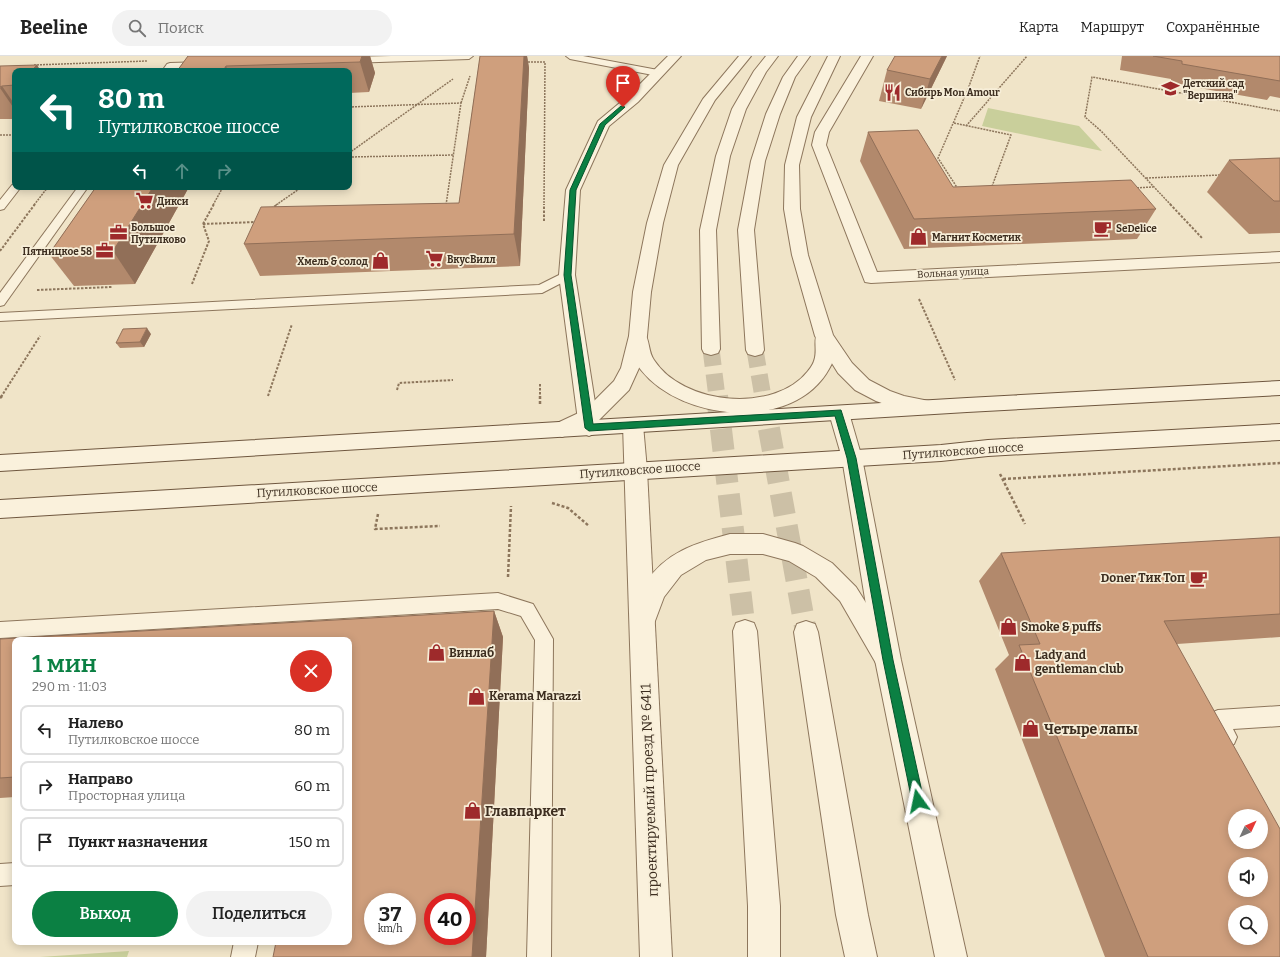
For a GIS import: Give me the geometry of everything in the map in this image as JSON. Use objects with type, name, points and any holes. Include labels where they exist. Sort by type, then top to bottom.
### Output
[{"type":"street","points":[[589,422],[568,275],[573,190],[603,124],[633,99],[675,56]]},
{"type":"street","points":[[589,422],[622,385],[630,368],[638,336],[642,292],[655,223],[671,165],[709,99],[745,56]]},
{"type":"street","points":[[711,349],[708,230],[723,156],[739,109],[760,71],[772,56]]},
{"type":"street","points":[[755,350],[746,230],[758,161],[773,114],[789,77],[804,56]]},
{"type":"street","points":[[638,336],[640,351],[646,364],[657,376],[671,387],[697,399],[728,406],[749,406],[769,403],[788,396],[803,388],[815,377],[822,365],[826,352],[824,336],[800,255],[792,209],[792,165],[804,117],[834,56]]},
{"type":"street","name":"Вольная улица","points":[[867,56],[822,132],[819,145],[872,278],[1280,257]]},
{"type":"street","points":[[824,336],[845,368],[862,384],[901,403],[927,407]]},
{"type":"street","points":[[0,463],[562,429],[589,422],[633,425],[838,412],[1280,388]]},
{"type":"street","name":"проектируемый проезд № 6411","points":[[838,412],[852,458],[888,660],[951,957]]},
{"type":"street","name":"проектируемый проезд № 6411","points":[[633,425],[656,957]]},
{"type":"street","name":"Путилковское шоссе","points":[[0,509],[1280,432]]},
{"type":"street","name":"проектируемый проезд № 6411","points":[[642,622],[654,591],[673,568],[700,552],[730,544],[763,544],[795,553],[824,570],[848,594],[888,660]]},
{"type":"street","points":[[745,631],[764,906],[764,957]]},
{"type":"street","points":[[806,632],[852,914],[861,957]]},
{"type":"lane","points":[[343,60],[469,56]]},
{"type":"lane","points":[[570,56],[658,73]]},
{"type":"lane","points":[[168,68],[170,66],[217,64]]},
{"type":"lane","points":[[0,207],[14,190]]},
{"type":"lane","points":[[0,302],[80,190]]},
{"type":"lane","points":[[0,316],[542,289],[568,275]]},
{"type":"lane","points":[[0,630],[498,601],[527,610],[544,639],[539,957]]},
{"type":"lane","points":[[1237,754],[1218,720],[1280,716]]},
{"type":"lane","points":[[0,875],[12,874]]},
{"type":"lane","points":[[243,957],[245,945]]},
{"type":"path","points":[[962,195],[938,158],[968,89],[980,56]]},
{"type":"path","points":[[966,126],[1027,56]]},
{"type":"path","points":[[32,65],[151,61]]},
{"type":"path","points":[[521,63],[545,62],[544,187]]},
{"type":"path","points":[[446,208],[462,103],[471,71]]},
{"type":"path","points":[[352,151],[456,76]]},
{"type":"path","points":[[1205,241],[1085,116],[1092,77],[1280,111]]},
{"type":"path","points":[[968,89],[994,94]]},
{"type":"path","points":[[352,107],[462,103]]},
{"type":"path","points":[[954,123],[1011,135],[989,194]]},
{"type":"path","points":[[0,135],[12,135]]},
{"type":"path","points":[[352,157],[454,155]]},
{"type":"path","points":[[1146,178],[1225,175]]},
{"type":"path","points":[[1130,188],[1154,187]]},
{"type":"path","points":[[0,251],[46,190]]},
{"type":"path","points":[[200,284],[192,284],[209,241],[203,224],[221,190]]},
{"type":"path","points":[[271,209],[298,190]]},
{"type":"path","points":[[253,222],[259,218]]},
{"type":"path","points":[[203,224],[261,222]]},
{"type":"path","points":[[908,275],[958,386]]},
{"type":"path","points":[[40,284],[36,290],[116,287]]},
{"type":"path","points":[[0,398],[70,289]]},
{"type":"path","points":[[268,396],[300,302]]},
{"type":"path","points":[[397,390],[399,383],[453,380]]},
{"type":"path","points":[[540,384],[540,412]]},
{"type":"path","points":[[1003,479],[1280,463]]},
{"type":"path","points":[[998,469],[1025,524]]},
{"type":"path","points":[[508,563],[510,506]]},
{"type":"path","points":[[378,514],[375,529],[440,526]]},
{"type":"green space","points":[[988,108],[1079,126],[1102,151],[982,126]]},
{"type":"green space","points":[[129,951],[127,957],[40,957]]},
{"type":"building","points":[[188,56],[362,56],[360,62],[226,66],[225,68],[179,68]]},
{"type":"building","points":[[480,56],[524,56],[514,234],[244,244],[261,207],[459,203]]},
{"type":"building","points":[[895,56],[942,56],[930,79],[887,70]]},
{"type":"building","points":[[1153,56],[1280,56],[1280,81],[1182,64],[1182,61]]},
{"type":"building","points":[[37,65],[34,68],[12,68],[12,85],[0,87],[0,66]]},
{"type":"building","points":[[918,130],[953,187],[1131,180],[1156,209],[914,219],[868,132]]},
{"type":"building","points":[[1280,158],[1280,201],[1274,201],[1229,160]]},
{"type":"building","points":[[94,190],[151,190],[113,251],[49,254]]},
{"type":"building","points":[[147,328],[140,342],[116,343],[123,329]]},
{"type":"building","points":[[1280,537],[1280,614],[1164,621],[1280,829],[1280,957],[1148,957],[1019,645],[1040,644],[1001,553]]},
{"type":"building","points":[[494,611],[476,894],[424,893],[424,945],[473,945],[472,957],[273,957],[275,945],[352,945],[352,637],[35,637]]},
{"type":"building","points":[[12,638],[12,777],[0,778],[0,639]]},
{"type":"tunnel","points":[[711,349],[717,397]]},
{"type":"tunnel","points":[[755,350],[763,397]]},
{"type":"tunnel","points":[[717,396],[745,631]]},
{"type":"tunnel","points":[[763,396],[806,632]]},
{"type":"place","name":"Детский сад \"Вершина\"","points":[[1170,89]]},
{"type":"place","name":"Сибирь Mon Amour","points":[[892,92]]},
{"type":"place","name":"Дикси","points":[[144,201]]},
{"type":"place","name":"SeDelice","points":[[1103,228]]},
{"type":"place","name":"Большое Путилково","points":[[118,233]]},
{"type":"place","name":"Магнит Косметик","points":[[919,237]]},
{"type":"place","name":"Пятницкое 58","points":[[105,251]]},
{"type":"place","name":"ВкусВилл","points":[[434,259]]},
{"type":"place","name":"Хмель & солод","points":[[381,261]]},
{"type":"place","name":"Doner Тик Топ","points":[[1198,578]]},
{"type":"place","name":"Smoke & puffs","points":[[1008,627]]},
{"type":"place","name":"Винлаб","points":[[436,653]]},
{"type":"place","name":"Lady and gentleman club","points":[[1022,662]]},
{"type":"place","name":"Kerama Marazzi","points":[[476,696]]},
{"type":"place","name":"Четыре лапы","points":[[1031,729]]},
{"type":"place","name":"Главпаркет","points":[[472,811]]},
{"type":"route","points":[[623,107],[603,124],[573,190],[568,275],[589,428],[838,412],[852,458],[888,660],[918,801]]}]
